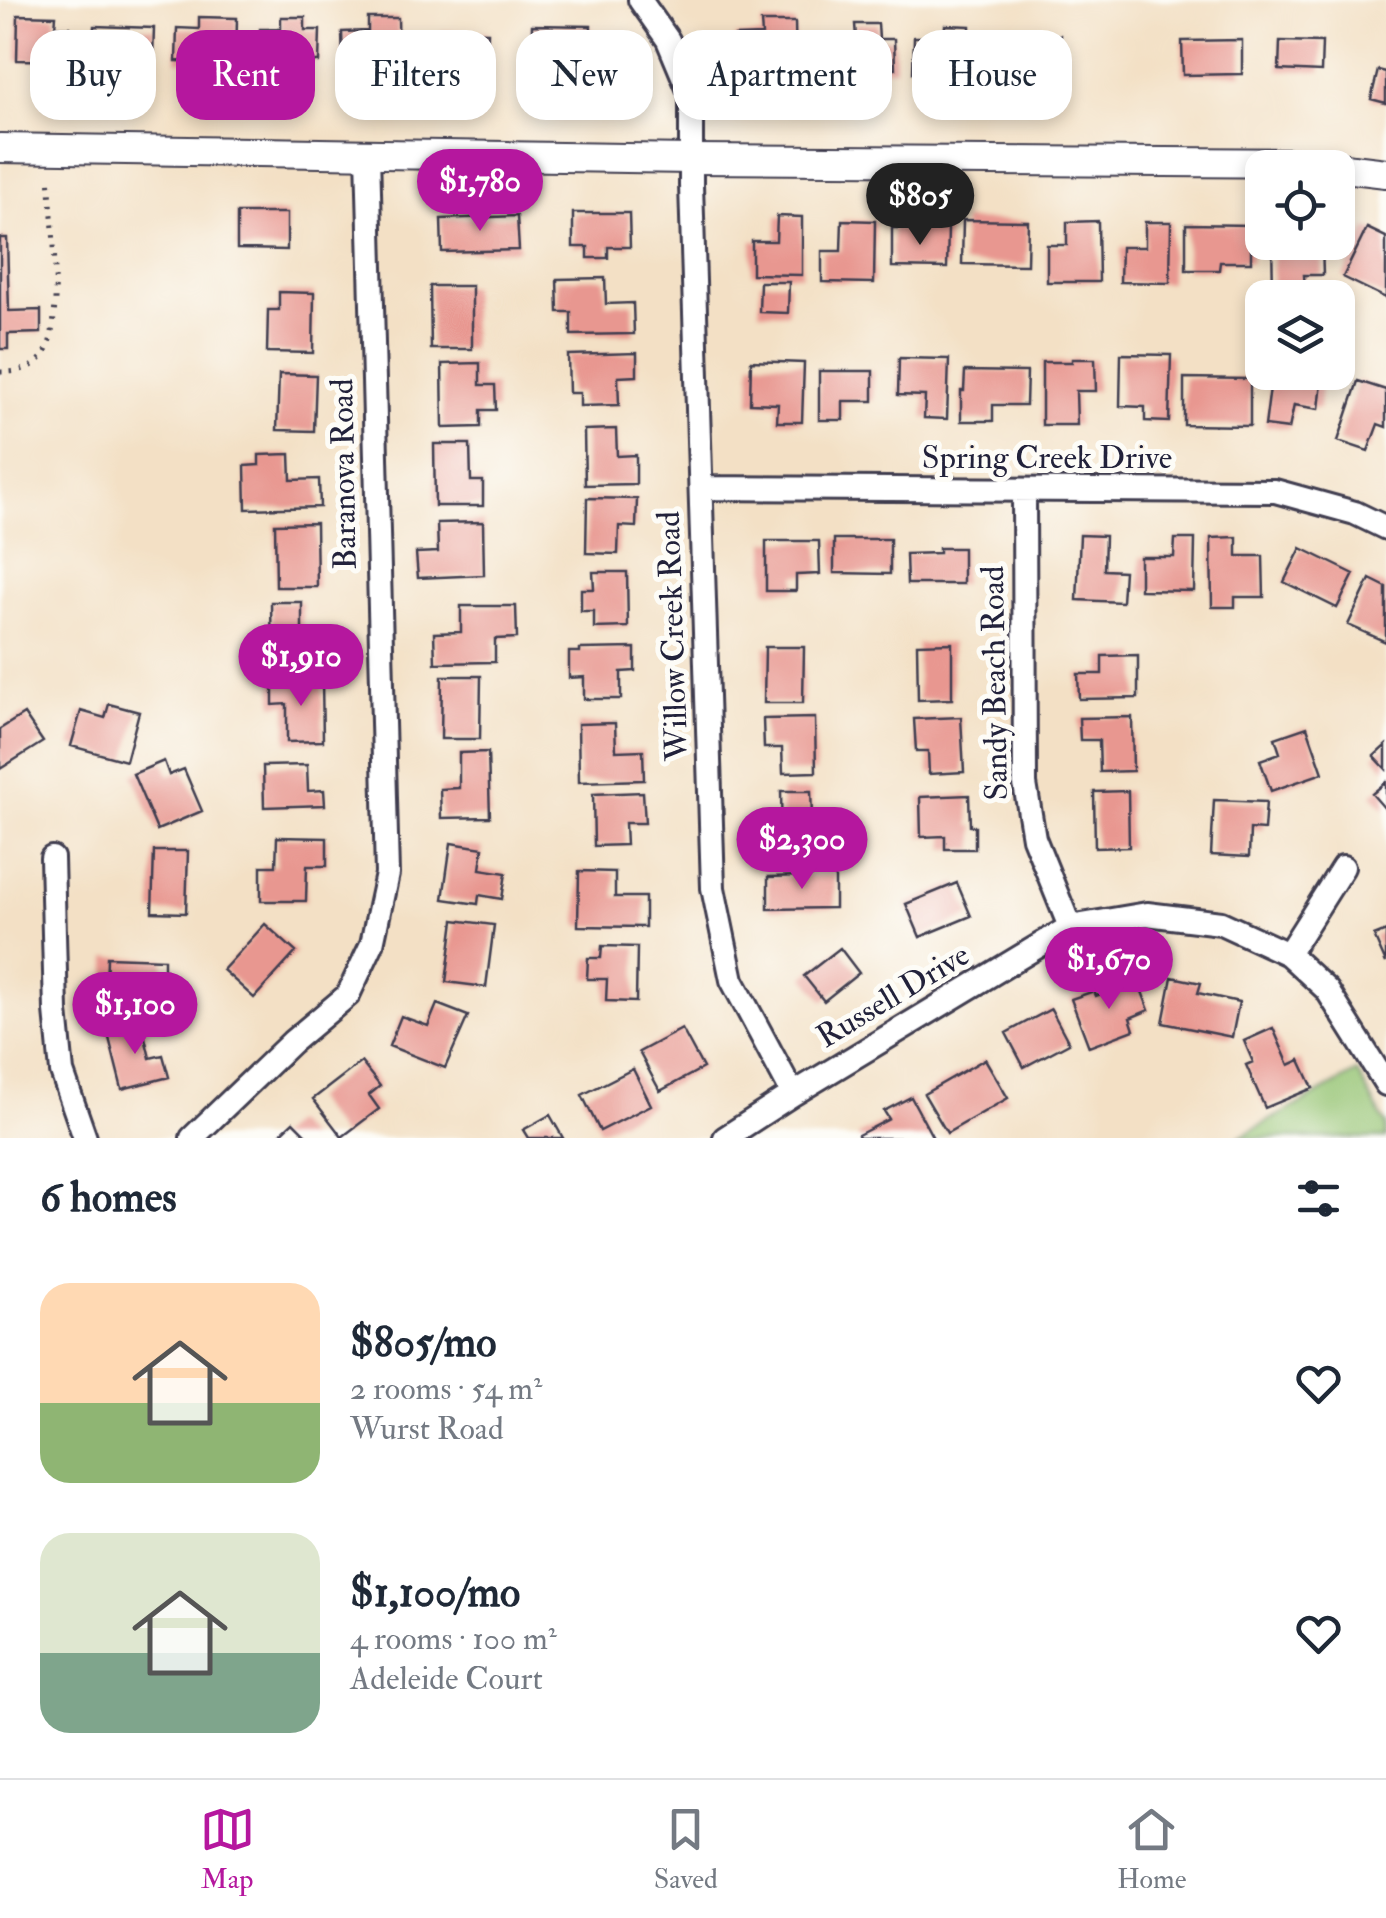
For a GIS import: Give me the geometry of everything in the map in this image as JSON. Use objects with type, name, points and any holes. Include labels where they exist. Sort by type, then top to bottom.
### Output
[{"type":"street","name":"Willow Creek Road","points":[[640,0],[668,40],[691,94],[713,888],[732,980],[793,1094]]},
{"type":"street","points":[[0,148],[691,159],[1303,163],[1386,173]]},
{"type":"street","name":"Baranova Road","points":[[192,1138],[292,1042],[348,995],[372,944],[387,874],[368,152]]},
{"type":"street","name":"Spring Creek Drive","points":[[702,488],[1275,491],[1355,513],[1386,528]]},
{"type":"street","name":"Sandy Beach Road","points":[[1024,490],[1025,784],[1034,838],[1070,927]]},
{"type":"street","points":[[52,858],[56,1011],[62,1072],[86,1138]]},
{"type":"street","points":[[1288,954],[1343,867]]},
{"type":"street","name":"Russell Drive","points":[[724,1138],[1070,927],[1147,914],[1220,923],[1288,954],[1326,990],[1386,1084]]},
{"type":"path","points":[[0,372],[33,366],[45,354],[53,334],[47,149]]},
{"type":"green space","points":[[1357,1072],[1386,1125],[1386,1138],[1238,1138]]},
{"type":"building","points":[[18,15],[56,16],[55,27],[70,27],[30,30],[30,60],[17,60]]},
{"type":"building","points":[[199,17],[237,18],[237,30],[177,30],[199,29]]},
{"type":"building","points":[[281,17],[305,17],[305,30],[260,30],[281,29]]},
{"type":"building","points":[[368,18],[398,18],[398,30],[368,30]]},
{"type":"building","points":[[761,22],[795,22],[795,30],[762,30]]},
{"type":"building","points":[[855,24],[878,24],[878,30],[855,30]]},
{"type":"building","points":[[532,25],[591,26],[591,30],[532,30]]},
{"type":"building","points":[[945,25],[970,26],[970,30],[945,30]]},
{"type":"building","points":[[94,26],[154,28],[154,30],[94,30]]},
{"type":"building","points":[[315,30],[320,30],[319,62],[315,62]]},
{"type":"building","points":[[892,39],[894,39],[892,69]]},
{"type":"building","points":[[1242,40],[1242,74],[1183,75],[1182,41]]},
{"type":"building","points":[[1280,41],[1322,42],[1321,72],[1279,70]]},
{"type":"building","points":[[1378,70],[1386,72],[1386,103],[1371,99]]},
{"type":"building","points":[[237,213],[287,213],[287,250],[237,249]]},
{"type":"building","points":[[573,213],[629,213],[630,247],[608,247],[608,258],[588,258],[588,247],[573,247]]},
{"type":"building","points":[[517,216],[519,250],[442,252],[441,219]]},
{"type":"building","points":[[777,216],[802,217],[802,275],[752,274],[752,241],[776,241]]},
{"type":"building","points":[[842,220],[875,221],[874,283],[822,282],[822,251],[841,251]]},
{"type":"building","points":[[963,220],[1028,221],[1027,265],[962,264]]},
{"type":"building","points":[[1098,221],[1099,282],[1047,282],[1047,245],[1067,245],[1067,222]]},
{"type":"building","points":[[1145,222],[1171,222],[1170,283],[1120,282],[1121,247],[1145,247]]},
{"type":"building","points":[[1186,224],[1245,225],[1245,260],[1251,262],[1220,262],[1219,270],[1186,270]]},
{"type":"building","points":[[892,228],[948,228],[947,268],[892,267]]},
{"type":"building","points":[[1367,228],[1386,237],[1386,298],[1343,277],[1351,260],[1355,260]]},
{"type":"building","points":[[0,238],[7,238],[9,311],[41,310],[41,333],[8,334],[8,349],[0,349]]},
{"type":"building","points":[[1272,260],[1323,260],[1323,275],[1304,275],[1304,280],[1273,280]]},
{"type":"building","points":[[605,278],[606,304],[633,303],[634,334],[571,335],[571,312],[558,312],[557,279]]},
{"type":"building","points":[[760,282],[789,282],[788,313],[759,312]]},
{"type":"building","points":[[430,286],[472,286],[472,349],[431,349]]},
{"type":"building","points":[[279,292],[314,293],[313,353],[267,352],[268,310],[279,310]]},
{"type":"building","points":[[637,353],[637,376],[618,377],[619,405],[580,406],[580,393],[569,393],[568,355]]},
{"type":"building","points":[[1121,354],[1171,355],[1169,422],[1145,421],[1145,407],[1120,406]]},
{"type":"building","points":[[899,358],[949,359],[947,419],[924,418],[925,396],[898,395]]},
{"type":"building","points":[[1095,359],[1096,391],[1076,391],[1077,425],[1042,425],[1042,362]]},
{"type":"building","points":[[751,361],[804,363],[802,422],[777,422],[778,404],[750,403]]},
{"type":"building","points":[[480,363],[480,385],[495,385],[496,410],[481,410],[481,427],[443,428],[442,364]]},
{"type":"building","points":[[819,371],[873,371],[873,401],[843,401],[843,420],[819,420]]},
{"type":"building","points":[[965,371],[1027,372],[1026,405],[993,405],[993,421],[961,421]]},
{"type":"building","points":[[279,374],[316,375],[314,431],[277,430]]},
{"type":"building","points":[[1184,378],[1245,379],[1245,390],[1250,390],[1250,426],[1184,425]]},
{"type":"building","points":[[1358,381],[1386,390],[1386,427],[1378,424],[1368,451],[1338,441]]},
{"type":"building","points":[[1270,390],[1321,390],[1319,409],[1294,405],[1289,429],[1265,426]]},
{"type":"building","points":[[616,429],[617,456],[636,455],[636,484],[585,485],[584,430]]},
{"type":"building","points":[[434,444],[470,444],[471,481],[483,481],[483,506],[435,506]]},
{"type":"building","points":[[290,454],[291,480],[319,479],[320,507],[246,509],[245,466],[259,465],[259,455]]},
{"type":"building","points":[[587,498],[637,499],[636,527],[619,526],[618,554],[586,553]]},
{"type":"building","points":[[483,522],[484,575],[418,578],[416,553],[438,552],[437,523]]},
{"type":"building","points":[[316,523],[317,587],[276,587],[275,524]]},
{"type":"building","points":[[1080,535],[1105,536],[1104,570],[1124,571],[1122,602],[1077,600]]},
{"type":"building","points":[[1237,537],[1237,556],[1263,556],[1264,597],[1235,597],[1235,607],[1212,607],[1211,538]]},
{"type":"building","points":[[834,539],[890,539],[890,574],[834,573]]},
{"type":"building","points":[[1175,539],[1195,539],[1194,591],[1140,590],[1140,557],[1174,557]]},
{"type":"building","points":[[766,541],[819,541],[820,574],[796,575],[796,591],[766,591]]},
{"type":"building","points":[[939,548],[963,548],[963,584],[907,584],[906,554],[939,553]]},
{"type":"building","points":[[1301,548],[1354,574],[1337,608],[1284,582]]},
{"type":"building","points":[[593,572],[627,572],[628,627],[594,628],[594,611],[581,611],[581,589],[594,589]]},
{"type":"building","points":[[1370,579],[1386,587],[1386,642],[1348,625]]},
{"type":"building","points":[[271,602],[302,602],[302,633],[322,632],[323,665],[272,666]]},
{"type":"building","points":[[461,606],[516,606],[517,638],[495,639],[495,662],[435,663],[434,633],[461,632]]},
{"type":"building","points":[[952,643],[952,699],[918,700],[917,644]]},
{"type":"building","points":[[765,647],[804,647],[803,703],[764,703]]},
{"type":"building","points":[[635,648],[635,671],[621,672],[621,699],[584,699],[584,677],[569,678],[569,652]]},
{"type":"building","points":[[1138,655],[1138,698],[1079,699],[1078,674],[1102,674],[1102,656]]},
{"type":"building","points":[[442,676],[481,676],[480,739],[441,739]]},
{"type":"building","points":[[322,680],[323,741],[287,742],[287,704],[273,705],[273,681]]},
{"type":"building","points":[[109,704],[139,712],[126,761],[71,746],[81,711],[105,718]]},
{"type":"building","points":[[24,714],[43,742],[0,769],[0,729]]},
{"type":"building","points":[[961,717],[964,772],[929,774],[928,751],[916,751],[914,719]]},
{"type":"building","points":[[1132,717],[1133,771],[1100,772],[1099,740],[1080,740],[1079,718]]},
{"type":"building","points":[[815,718],[816,772],[783,773],[782,748],[764,748],[763,719]]},
{"type":"building","points":[[615,723],[616,751],[643,750],[644,780],[579,782],[578,724]]},
{"type":"building","points":[[1307,727],[1323,773],[1271,791],[1260,760],[1280,753],[1275,738]]},
{"type":"building","points":[[1386,745],[1386,769],[1374,756]]},
{"type":"building","points":[[488,752],[490,817],[441,818],[440,789],[459,788],[459,753]]},
{"type":"building","points":[[164,761],[169,775],[184,769],[202,811],[157,830],[133,774]]},
{"type":"building","points":[[307,765],[308,791],[324,790],[325,805],[264,807],[263,766]]},
{"type":"building","points":[[1386,782],[1386,810],[1372,794]]},
{"type":"building","points":[[781,791],[811,791],[813,842],[782,843]]},
{"type":"building","points":[[1128,791],[1129,847],[1095,848],[1094,792]]},
{"type":"building","points":[[643,792],[645,823],[625,823],[626,845],[594,846],[593,794]]},
{"type":"building","points":[[969,795],[975,849],[945,849],[945,836],[921,837],[920,797]]},
{"type":"building","points":[[1214,800],[1266,802],[1264,830],[1250,829],[1249,857],[1211,855]]},
{"type":"building","points":[[277,837],[327,838],[327,866],[307,866],[306,901],[261,901],[261,866],[276,866]]},
{"type":"building","points":[[451,843],[483,848],[480,869],[506,873],[502,899],[479,895],[478,904],[443,899]]},
{"type":"building","points":[[154,851],[188,851],[186,913],[152,912]]},
{"type":"building","points":[[579,871],[615,872],[615,897],[645,897],[645,927],[578,926]]},
{"type":"building","points":[[835,875],[835,908],[768,909],[768,877]]},
{"type":"building","points":[[957,883],[971,916],[920,937],[906,904]]},
{"type":"building","points":[[454,920],[494,925],[486,987],[446,982]]},
{"type":"building","points":[[265,924],[296,952],[254,998],[223,970]]},
{"type":"building","points":[[1386,931],[1386,963],[1374,936]]},
{"type":"building","points":[[602,946],[637,947],[636,1002],[606,1001],[607,979],[587,979],[588,958],[601,958]]},
{"type":"building","points":[[840,948],[859,973],[824,1001],[804,976]]},
{"type":"building","points":[[107,957],[164,959],[164,992],[106,991]]},
{"type":"building","points":[[1172,977],[1201,983],[1198,993],[1239,1002],[1232,1037],[1163,1023]]},
{"type":"building","points":[[1138,981],[1149,1010],[1130,1018],[1134,1030],[1089,1047],[1071,999],[1094,991],[1096,996]]},
{"type":"building","points":[[437,1004],[468,1016],[445,1068],[389,1046],[401,1016],[428,1026]]},
{"type":"building","points":[[1051,1009],[1069,1043],[1024,1067],[1006,1033]]},
{"type":"building","points":[[141,1021],[150,1058],[163,1055],[169,1077],[122,1089],[107,1030]]},
{"type":"building","points":[[1273,1028],[1289,1065],[1300,1060],[1313,1088],[1265,1108],[1246,1065],[1253,1062],[1244,1041]]},
{"type":"building","points":[[682,1029],[703,1068],[660,1091],[639,1052]]},
{"type":"building","points":[[985,1059],[1008,1098],[947,1133],[924,1094]]},
{"type":"building","points":[[361,1062],[380,1086],[369,1095],[379,1109],[342,1137],[313,1099]]},
{"type":"building","points":[[633,1069],[651,1105],[600,1131],[582,1095]]},
{"type":"building","points":[[911,1097],[933,1138],[859,1138],[858,1135],[889,1119],[884,1111]]},
{"type":"building","points":[[550,1115],[563,1138],[528,1138],[523,1130]]},
{"type":"building","points":[[293,1122],[309,1138],[276,1138]]}]
